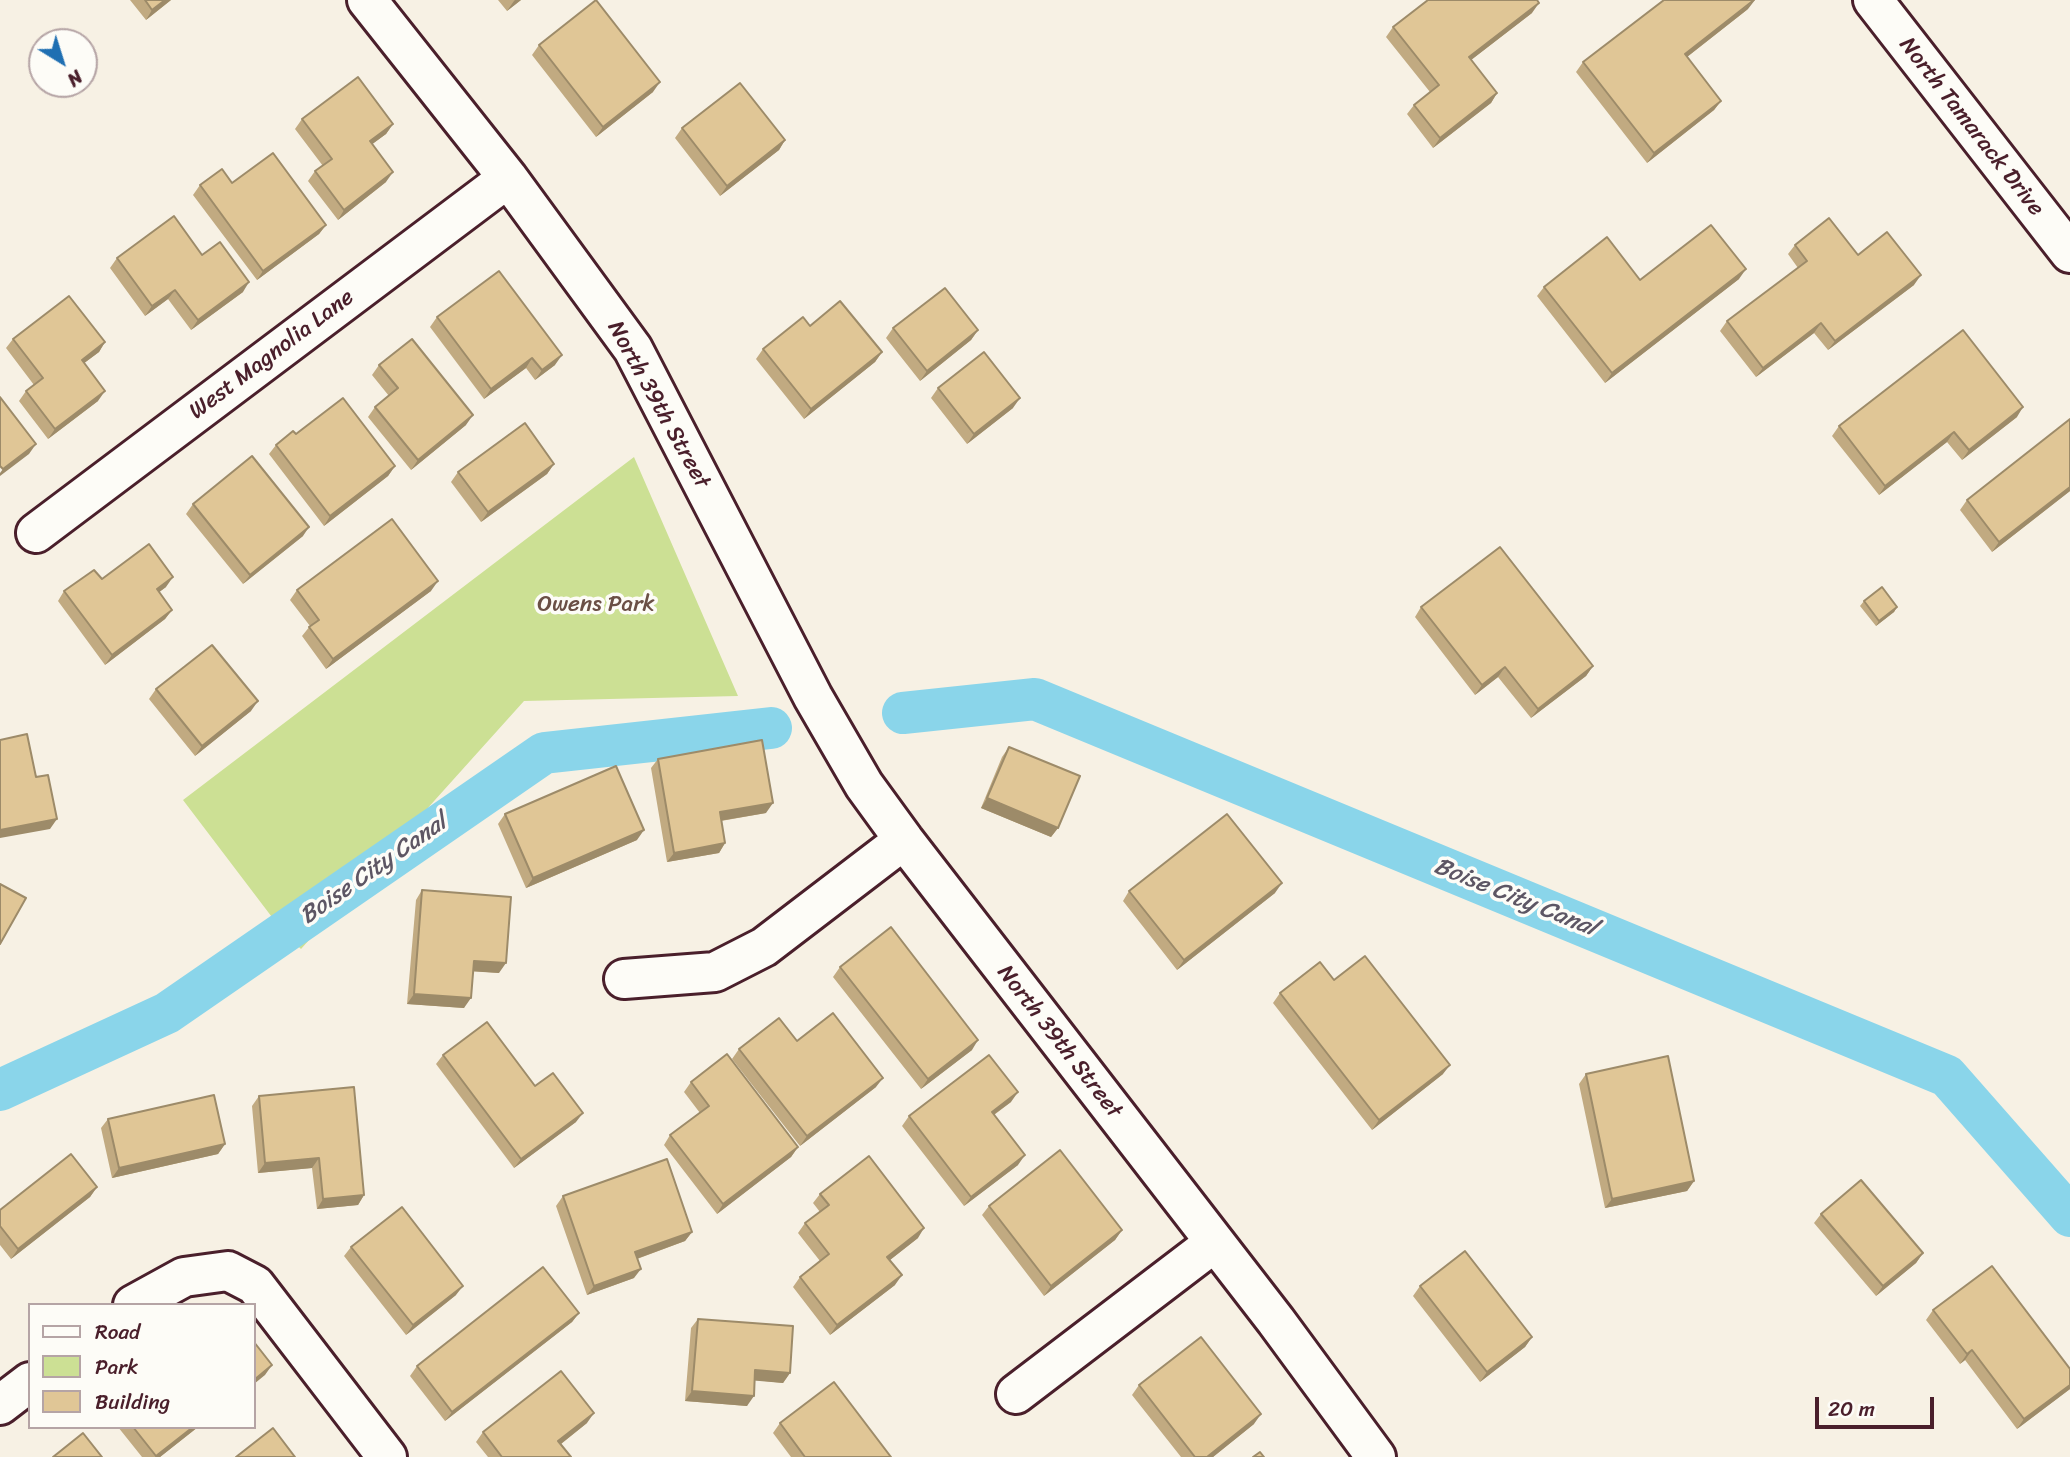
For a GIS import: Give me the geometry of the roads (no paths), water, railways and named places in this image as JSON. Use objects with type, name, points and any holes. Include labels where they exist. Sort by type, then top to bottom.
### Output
[{"type":"street","name":"North 39th Street","points":[[367,0],[508,178],[633,349],[813,697],[864,785],[904,841],[1376,1457]]},
{"type":"street","name":"North Tamarack Drive","points":[[1873,0],[2070,253]]},
{"type":"street","name":"West Magnolia Lane","points":[[36,533],[508,178]]},
{"type":"street","points":[[624,979],[715,972],[740,960],[764,947],[904,841]]},
{"type":"street","points":[[1016,1394],[1214,1243]]},
{"type":"street","points":[[137,1303],[184,1277],[228,1271],[256,1285],[387,1457]]},
{"type":"street","points":[[0,1405],[28,1384]]},
{"type":"waterway","name":"Boise City Canal","points":[[903,713],[1035,699],[1947,1076],[2070,1216]]},
{"type":"waterway","name":"Boise City Canal","points":[[0,1090],[167,1013],[544,753],[771,728]]},
{"type":"park label","name":"Owens Park","points":[[596,605]]}]
